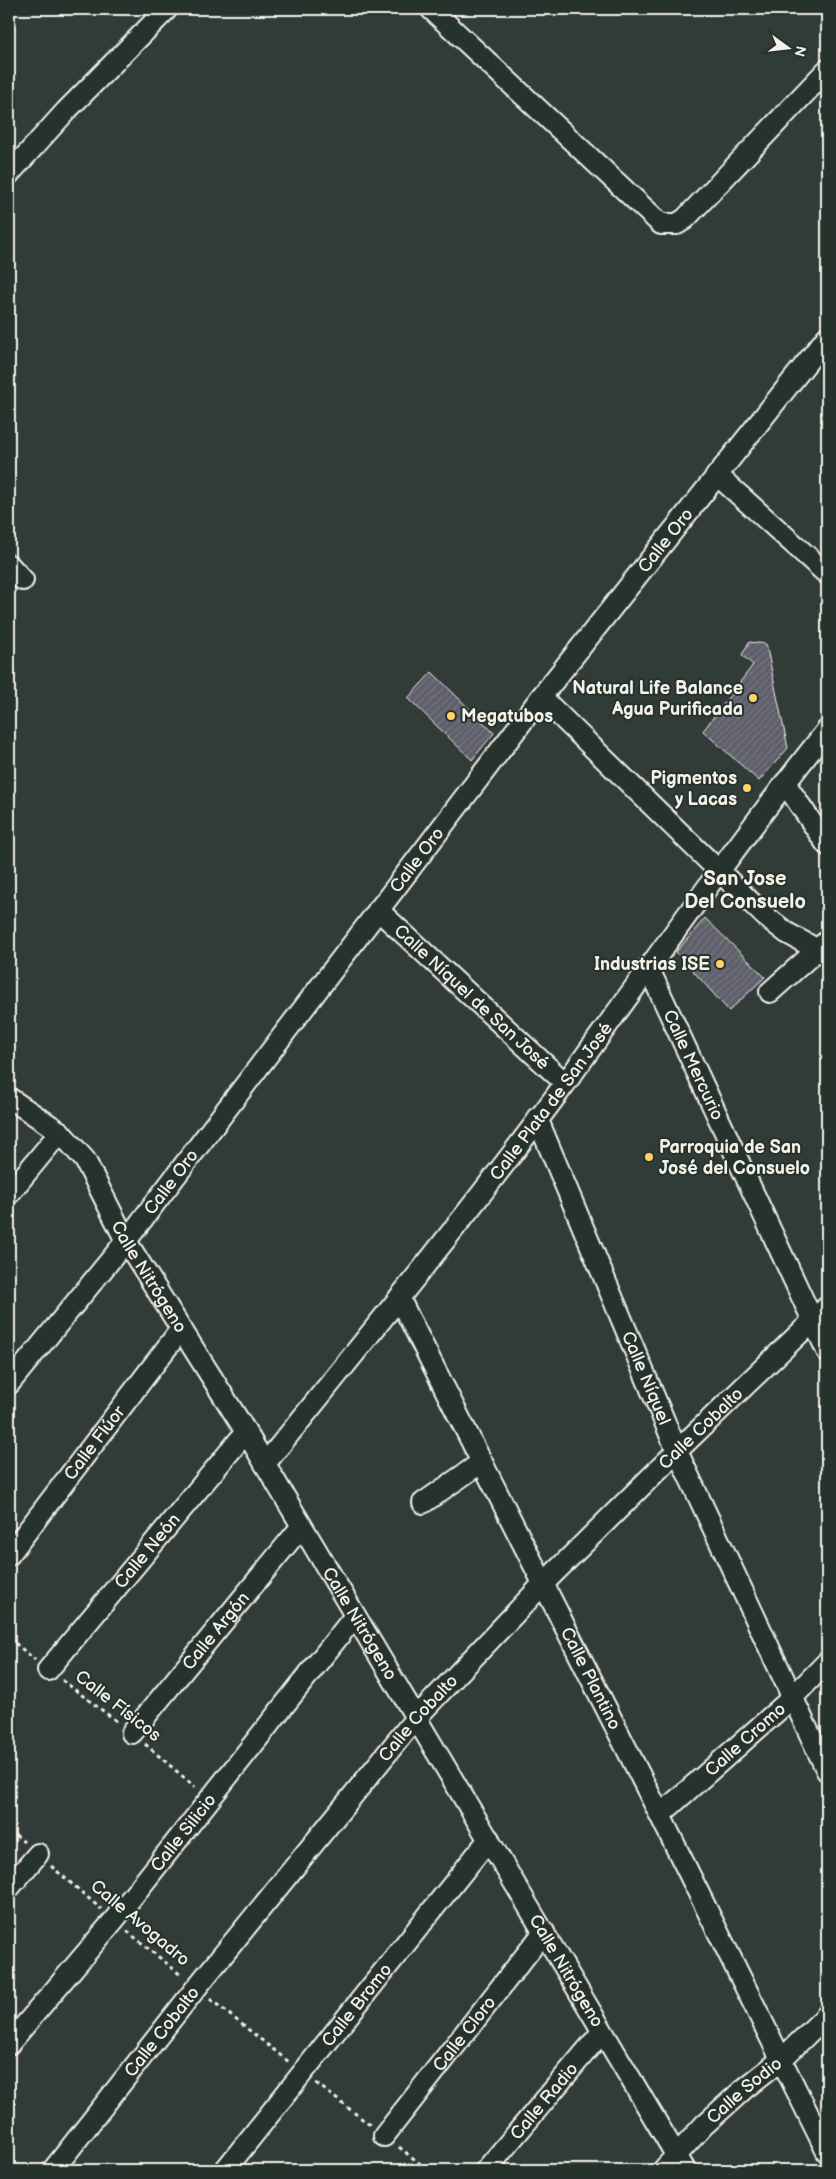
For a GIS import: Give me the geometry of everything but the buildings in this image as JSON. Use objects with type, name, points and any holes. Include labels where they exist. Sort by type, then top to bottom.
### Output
[{"type":"street","points":[[9,174],[66,111],[167,9]]},
{"type":"street","points":[[430,9],[661,224],[668,225],[685,219],[827,70]]},
{"type":"street","name":"Calle Oro","points":[[9,1384],[126,1241],[541,697],[827,337]]},
{"type":"street","points":[[717,475],[827,574]]},
{"type":"street","points":[[9,565],[23,580]]},
{"type":"street","points":[[541,697],[765,916],[787,933],[824,949],[770,992]]},
{"type":"street","name":"Calle Plata de San José","points":[[265,1464],[398,1298],[565,1082],[648,967],[785,783],[827,730]]},
{"type":"street","points":[[785,783],[827,846]]},
{"type":"street","name":"Calle Níquel de San José","points":[[378,910],[565,1082]]},
{"type":"street","name":"Calle Mercurio","points":[[648,967],[820,1314],[827,1351]]},
{"type":"street","name":"Calle Nitrógeno","points":[[9,1098],[60,1132],[85,1160],[126,1241],[246,1432],[354,1617],[489,1839],[681,2162]]},
{"type":"street","name":"Calle Níquel","points":[[537,1118],[677,1451],[827,1771]]},
{"type":"street","points":[[9,1194],[60,1132]]},
{"type":"street","name":"Calle Plantino","points":[[398,1298],[660,1815],[827,2152]]},
{"type":"street","name":"Calle Cobalto","points":[[53,2170],[196,1988],[415,1719],[543,1584],[677,1451],[820,1314]]},
{"type":"street","name":"Calle Flúor","points":[[9,1555],[181,1329]]},
{"type":"street","name":"Calle Neón","points":[[48,1670],[246,1432]]},
{"type":"street","points":[[423,1503],[482,1462]]},
{"type":"street","name":"Calle Argón","points":[[132,1734],[301,1528]]},
{"type":"street","name":"Calle Silicio","points":[[9,2044],[114,1920],[208,1798],[354,1617]]},
{"type":"street","name":"Calle Cromo","points":[[660,1815],[792,1698],[827,1662]]},
{"type":"street","name":"Calle Bromo","points":[[225,2170],[489,1839]]},
{"type":"street","points":[[9,1888],[38,1854]]},
{"type":"street","name":"Calle Cloro","points":[[384,2136],[544,1932]]},
{"type":"street","name":"Calle Sodio","points":[[664,2170],[681,2162],[744,2090],[782,2059],[827,2015]]},
{"type":"street","name":"Calle Radio","points":[[486,2170],[602,2032]]},
{"type":"path","name":"Calle Físicos","points":[[9,1638],[132,1734],[208,1798]]},
{"type":"path","name":"Calle Avogadro","points":[[9,1830],[196,1988],[303,2073]]},
{"type":"place","name":"Natural Life Balance Agua Purificada","points":[[753,698]]},
{"type":"place","name":"Megatubos","points":[[451,716]]},
{"type":"place","name":"Pigmentos y Lacas","points":[[747,788]]},
{"type":"place","name":"Industrias ISE","points":[[720,964]]},
{"type":"place","name":"Parroquia de San José del Consuelo","points":[[649,1157]]},
{"type":"district","name":"San Jose Del Consuelo","points":[[745,890]]}]
